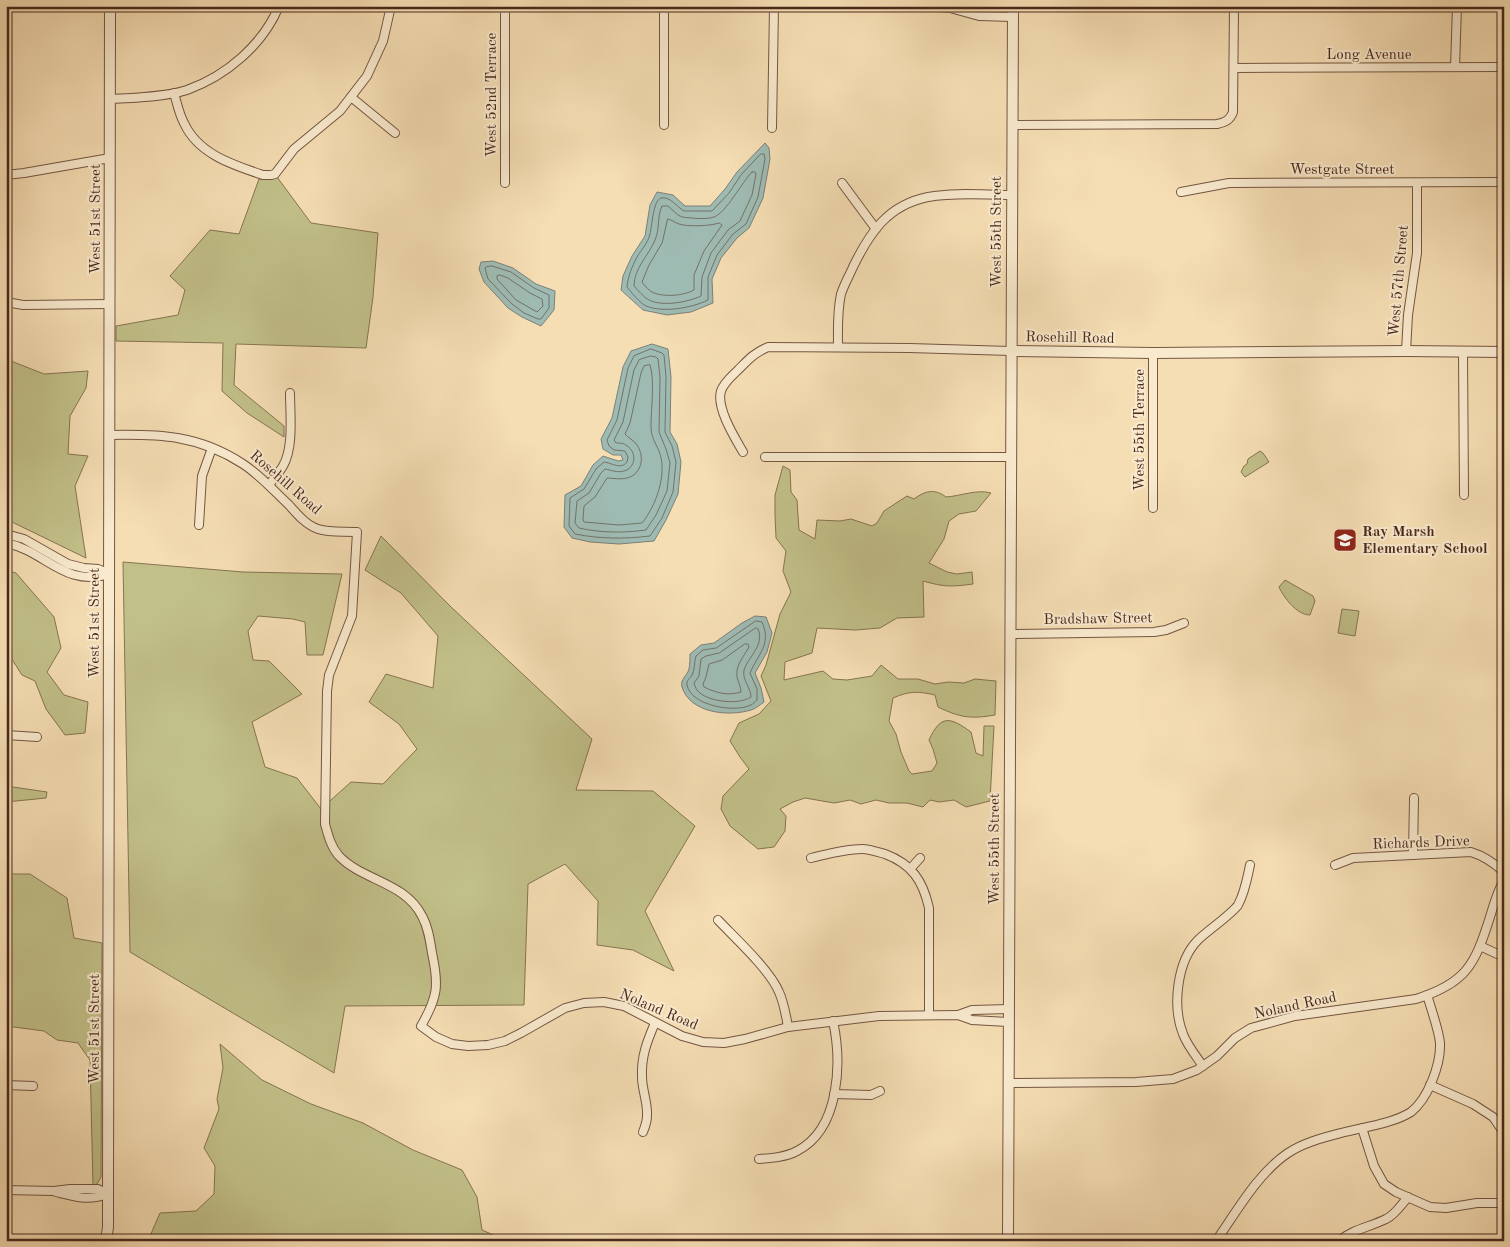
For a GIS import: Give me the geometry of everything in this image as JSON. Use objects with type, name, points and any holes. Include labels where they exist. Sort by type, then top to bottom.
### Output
[{"type":"street","name":"West 51st Street","points":[[106,1241],[108,1227],[110,6]]},
{"type":"street","points":[[110,98],[174,93],[187,90],[205,82],[239,60],[254,45],[267,29],[280,6]]},
{"type":"street","points":[[174,93],[184,124],[195,141],[216,157],[263,175],[271,175],[278,172],[294,149],[335,115],[367,76],[383,41],[391,6]]},
{"type":"street","name":"West 52nd Terrace","points":[[505,6],[505,183]]},
{"type":"street","points":[[664,6],[664,125]]},
{"type":"street","points":[[772,128],[774,6]]},
{"type":"street","points":[[797,6],[938,7],[950,8],[979,16],[1012,12]]},
{"type":"street","points":[[1012,125],[1224,123],[1230,119],[1234,112],[1234,6]]},
{"type":"street","points":[[1455,67],[1457,6]]},
{"type":"street","name":"West 55th Street","points":[[1008,1241],[1012,12]]},
{"type":"street","name":"Long Avenue","points":[[1234,68],[1504,67]]},
{"type":"street","points":[[351,97],[395,133]]},
{"type":"street","points":[[6,175],[110,158]]},
{"type":"street","name":"Westgate Street","points":[[1181,192],[1229,183],[1504,182]]},
{"type":"street","points":[[842,183],[876,229]]},
{"type":"street","name":"West 57th Street","points":[[1406,351],[1408,315],[1417,253],[1417,183]]},
{"type":"street","points":[[838,347],[838,313],[841,294],[868,238],[883,220],[899,208],[927,197],[945,195],[1012,195]]},
{"type":"street","points":[[6,302],[23,305],[110,304]]},
{"type":"street","name":"Rosehill Road","points":[[743,452],[724,415],[720,400],[721,391],[724,384],[754,354],[768,347],[996,349],[1011,351],[1153,353],[1504,352]]},
{"type":"street","points":[[1463,351],[1464,495]]},
{"type":"street","name":"West 55th Terrace","points":[[1153,353],[1153,508]]},
{"type":"street","points":[[269,485],[283,466],[287,456],[290,433],[290,392]]},
{"type":"street","name":"Rosehill Road","points":[[110,435],[148,434],[171,436],[212,448],[244,464],[269,485],[304,520],[317,528],[326,531],[357,532],[352,616],[329,675],[327,691],[325,824],[331,844],[338,855],[357,869],[404,894],[422,915],[432,948],[437,983],[435,999],[421,1026]]},
{"type":"street","points":[[199,525],[202,476],[212,448]]},
{"type":"street","points":[[766,457],[1010,457]]},
{"type":"street","points":[[6,534],[28,540],[68,564],[98,569],[110,574]]},
{"type":"street","points":[[24,548],[28,540]]},
{"type":"street","points":[[6,543],[24,548],[54,567],[73,575],[98,577],[110,574]]},
{"type":"street","name":"Bradshaw Street","points":[[1010,634],[1154,632],[1166,630],[1184,623]]},
{"type":"street","points":[[6,735],[37,737]]},
{"type":"street","points":[[1413,855],[1414,798]]},
{"type":"street","points":[[811,858],[842,851],[862,849],[890,856],[911,868],[927,896],[929,908],[929,1015]]},
{"type":"street","name":"Richards Drive","points":[[1335,865],[1353,858],[1471,852],[1494,862],[1504,872]]},
{"type":"street","points":[[911,868],[920,858]]},
{"type":"street","points":[[1203,1066],[1182,1032],[1178,1010],[1178,987],[1183,963],[1196,941],[1237,906],[1246,887],[1250,865]]},
{"type":"street","name":"Noland Road","points":[[1008,1083],[1173,1080],[1197,1070],[1217,1056],[1235,1038],[1251,1028],[1295,1016],[1416,999],[1428,995],[1462,976],[1475,959],[1496,897],[1504,880]]},
{"type":"street","points":[[718,920],[768,974],[779,991],[788,1027]]},
{"type":"street","points":[[1480,946],[1504,957]]},
{"type":"street","points":[[1216,1241],[1265,1172],[1289,1152],[1322,1138],[1396,1119],[1411,1111],[1422,1100],[1437,1066],[1440,1043],[1428,995]]},
{"type":"street","name":"Noland Road","points":[[421,1026],[436,1037],[452,1044],[468,1046],[488,1045],[505,1041],[522,1033],[565,1008],[584,1003],[604,1002],[624,1006],[682,1036],[703,1042],[724,1043],[788,1027],[833,1021],[879,1016],[958,1015],[972,1010],[1009,1009]]},
{"type":"street","name":"Noland Road","points":[[958,1015],[972,1020],[1008,1022]]},
{"type":"street","points":[[759,1159],[779,1157],[797,1151],[813,1139],[824,1126],[830,1113],[838,1062],[837,1040],[833,1021]]},
{"type":"street","points":[[643,1132],[647,1117],[647,1102],[642,1079],[642,1062],[645,1046],[655,1023]]},
{"type":"street","points":[[6,1085],[33,1086]]},
{"type":"street","points":[[1430,1085],[1473,1104],[1492,1117],[1504,1133]]},
{"type":"street","points":[[834,1094],[871,1094],[880,1091]]},
{"type":"street","points":[[1362,1128],[1374,1166],[1384,1184],[1396,1192],[1430,1207],[1446,1208],[1477,1203],[1504,1203]]},
{"type":"street","points":[[6,1190],[54,1192],[78,1198],[97,1198],[108,1194]]},
{"type":"street","points":[[1339,1241],[1351,1232],[1386,1219],[1396,1212],[1408,1197]]},
{"type":"shaded area","points":[[277,177],[311,223],[378,233],[373,297],[366,348],[236,344],[234,385],[284,426],[284,437],[247,413],[222,391],[223,343],[116,341],[116,326],[178,315],[185,290],[170,276],[210,230],[239,234],[259,179],[273,179]]},
{"type":"shaded area","points":[[6,359],[44,374],[88,371],[86,388],[70,416],[68,454],[88,456],[75,486],[86,558],[12,522],[6,523]]},
{"type":"shaded area","points":[[1260,451],[1269,462],[1245,477],[1241,472],[1248,459]]},
{"type":"shaded area","points":[[783,466],[790,470],[791,492],[797,500],[799,530],[815,539],[817,520],[840,521],[851,519],[872,526],[877,523],[884,511],[907,496],[914,499],[930,492],[937,492],[946,497],[975,492],[991,493],[976,511],[959,514],[949,521],[944,539],[929,563],[947,572],[957,574],[972,572],[973,584],[948,586],[923,581],[924,617],[897,618],[880,628],[855,630],[817,628],[812,653],[785,662],[784,680],[823,671],[833,679],[847,680],[872,676],[881,665],[898,679],[918,679],[935,684],[948,682],[964,683],[975,679],[996,681],[995,715],[972,717],[960,715],[938,707],[935,695],[914,692],[893,698],[889,721],[896,734],[909,771],[912,774],[932,771],[937,763],[929,740],[942,722],[952,721],[971,732],[976,753],[983,756],[984,726],[994,726],[990,801],[966,807],[954,800],[939,802],[930,800],[923,807],[907,803],[889,803],[876,800],[861,804],[850,800],[834,803],[805,798],[780,809],[786,816],[785,831],[774,847],[758,849],[730,826],[721,809],[723,796],[749,769],[730,741],[739,723],[759,714],[771,701],[761,676],[766,665],[780,614],[791,592],[783,571],[786,551],[776,538],[775,495]]},
{"type":"shaded area","points":[[381,536],[450,606],[592,739],[576,790],[653,791],[695,826],[645,911],[674,971],[633,950],[597,945],[598,901],[565,864],[528,884],[524,1005],[345,1006],[334,1073],[130,952],[123,562],[243,572],[342,574],[323,655],[307,655],[305,622],[258,616],[248,631],[253,660],[269,661],[302,694],[252,722],[265,767],[297,778],[321,809],[351,782],[383,784],[417,749],[399,724],[369,702],[386,674],[433,688],[438,636],[401,593],[365,570]]},
{"type":"shaded area","points":[[6,570],[16,573],[54,617],[61,648],[47,672],[64,695],[88,702],[85,733],[65,735],[46,709],[35,681],[22,675],[6,650]]},
{"type":"shaded area","points":[[1285,580],[1313,596],[1315,601],[1310,615],[1300,612],[1284,596],[1279,587]]},
{"type":"shaded area","points":[[1342,609],[1359,611],[1355,636],[1338,633]]},
{"type":"shaded area","points":[[6,786],[47,792],[46,798],[6,802]]},
{"type":"shaded area","points":[[6,874],[30,874],[67,898],[74,938],[102,943],[101,1177],[97,1184],[93,1186],[90,1060],[78,1043],[57,1040],[44,1031],[6,1026]]},
{"type":"shaded area","points":[[220,1044],[262,1080],[311,1104],[363,1123],[413,1150],[462,1170],[477,1197],[482,1230],[507,1241],[283,1241],[150,1236],[160,1213],[196,1211],[214,1194],[215,1166],[204,1148],[219,1109],[217,1099],[223,1068]]},
{"type":"water","points":[[765,143],[769,148],[770,159],[763,198],[749,228],[737,238],[721,258],[712,279],[713,303],[691,312],[667,315],[643,310],[621,290],[623,276],[632,256],[645,236],[650,205],[657,192],[673,195],[685,206],[710,206],[737,172]]},
{"type":"water","points":[[493,261],[513,268],[536,284],[555,291],[554,310],[541,326],[508,308],[484,282],[479,269],[481,262]]},
{"type":"water","points":[[652,344],[668,349],[671,377],[670,432],[677,444],[681,462],[678,494],[654,541],[619,544],[590,542],[572,538],[564,527],[565,495],[581,486],[593,465],[603,456],[618,461],[623,460],[621,455],[613,455],[603,449],[601,439],[612,418],[623,367],[631,351]]},
{"type":"water","points":[[755,616],[766,617],[772,633],[767,652],[755,673],[764,702],[753,709],[732,713],[711,711],[693,703],[686,696],[682,687],[683,680],[689,669],[690,654],[701,645],[714,643]]},
{"type":"place","name":"Ray Marsh Elementary School","points":[[1345,540]]}]
